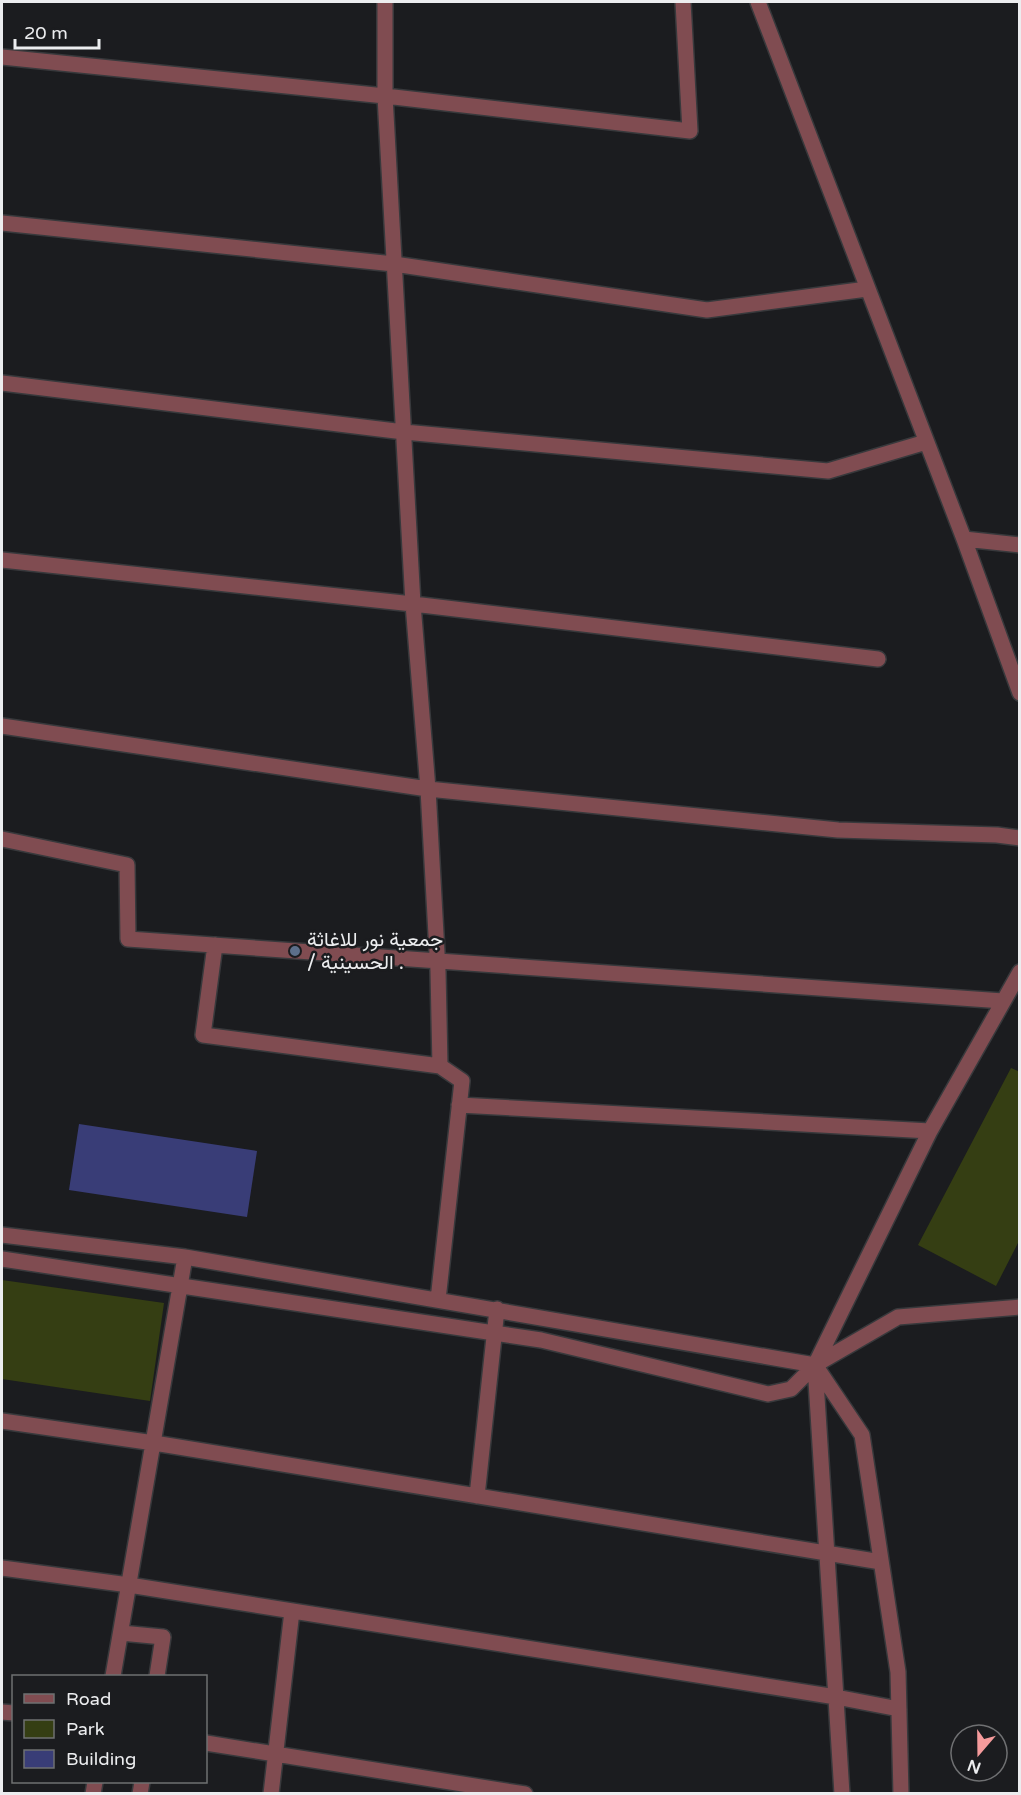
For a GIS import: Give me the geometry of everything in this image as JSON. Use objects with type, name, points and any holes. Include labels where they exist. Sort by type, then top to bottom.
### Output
[{"type":"street","points":[[385,2],[385,96],[413,604],[428,789],[440,1066]]},
{"type":"street","points":[[2,57],[385,96],[690,131],[682,2]]},
{"type":"street","points":[[758,2],[964,539],[1020,693]]},
{"type":"street","points":[[2,223],[394,264],[707,310],[867,289]]},
{"type":"street","points":[[2,383],[404,432],[828,471],[926,442]]},
{"type":"street","points":[[964,539],[1020,545]]},
{"type":"street","points":[[2,560],[413,604],[878,659]]},
{"type":"street","points":[[2,726],[428,789],[838,831],[997,835],[1020,838]]},
{"type":"street","points":[[2,839],[127,865],[128,939],[1003,1001]]},
{"type":"street","points":[[214,945],[203,1035],[440,1066],[462,1081],[438,1300]]},
{"type":"street","points":[[842,1794],[815,1365],[930,1131],[1020,972]]},
{"type":"street","points":[[459,1105],[930,1131]]},
{"type":"street","points":[[2,1234],[185,1257],[815,1365],[862,1435],[898,1672],[901,1794]]},
{"type":"street","points":[[113,1675],[185,1257]]},
{"type":"street","points":[[2,1259],[541,1340],[768,1394],[791,1389],[815,1365],[898,1317],[1020,1307]]},
{"type":"street","points":[[477,1496],[496,1309]]},
{"type":"street","points":[[2,1421],[154,1443],[881,1562]]},
{"type":"street","points":[[2,1568],[129,1585],[836,1696],[899,1709]]},
{"type":"street","points":[[271,1794],[292,1611]]},
{"type":"street","points":[[121,1633],[163,1637],[157,1675]]},
{"type":"street","points":[[207,1743],[525,1794]]},
{"type":"green space","points":[[1011,1068],[1020,1072],[1019,1241],[996,1286],[918,1245]]},
{"type":"green space","points":[[2,1280],[164,1303],[150,1401],[2,1379]]},
{"type":"building","points":[[79,1124],[257,1151],[247,1217],[69,1190]]},
{"type":"place","name":"جمعية نور للاغاثة / الحسينية .","points":[[295,951]]}]
